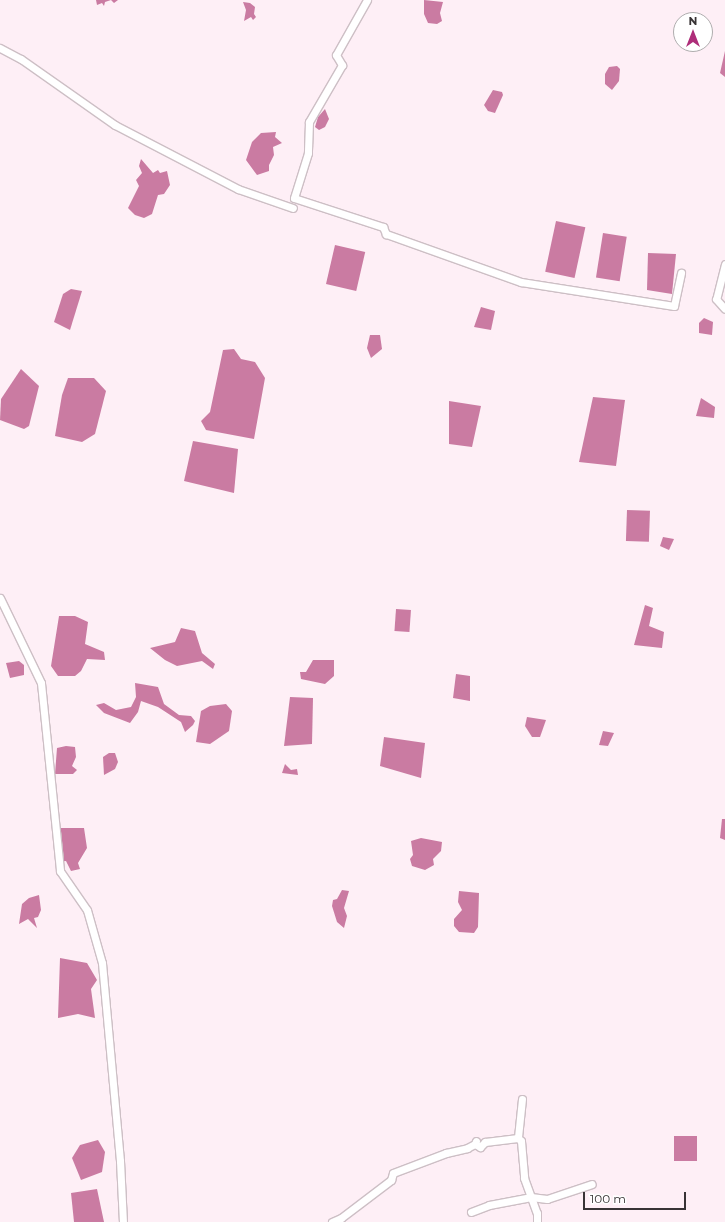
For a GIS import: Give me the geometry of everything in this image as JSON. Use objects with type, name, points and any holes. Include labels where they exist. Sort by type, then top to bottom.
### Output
[{"type":"street","points":[[367,0],[336,55],[342,65],[309,122],[308,153],[294,198],[383,227],[386,234],[521,282],[674,306],[681,273]]},
{"type":"street","points":[[0,48],[21,59],[115,125],[238,189],[293,208]]},
{"type":"street","points":[[725,264],[716,298],[725,309]]},
{"type":"street","points":[[0,598],[41,683],[60,871],[87,910],[102,963],[120,1161],[122,1222]]},
{"type":"street","points":[[522,1100],[518,1138],[524,1178],[531,1197],[537,1222]]},
{"type":"street","points":[[332,1222],[341,1218],[391,1180],[393,1173],[475,1142],[480,1147],[485,1142],[518,1138]]},
{"type":"street","points":[[471,1212],[488,1205],[531,1197],[547,1199],[592,1184]]},
{"type":"shaded area","points":[[96,0],[111,0],[105,2],[104,6],[102,3],[97,5]]},
{"type":"shaded area","points":[[111,0],[118,0],[114,3]]},
{"type":"shaded area","points":[[424,0],[443,2],[440,13],[442,21],[437,24],[428,23],[424,14]]},
{"type":"shaded area","points":[[243,2],[250,3],[255,7],[254,14],[256,17],[253,20],[251,17],[244,21],[246,10]]},
{"type":"shaded area","points":[[725,51],[725,77],[720,73]]},
{"type":"shaded area","points":[[617,66],[620,69],[619,81],[612,90],[605,84],[605,74],[609,67]]},
{"type":"shaded area","points":[[493,90],[502,92],[503,95],[495,113],[488,111],[484,105]]},
{"type":"shaded area","points":[[325,109],[329,119],[325,127],[319,130],[315,127],[318,117]]},
{"type":"shaded area","points":[[276,132],[275,137],[282,143],[273,147],[274,155],[269,165],[269,171],[257,175],[246,160],[252,142],[261,133]]},
{"type":"shaded area","points":[[141,159],[153,173],[158,170],[160,173],[167,171],[170,185],[164,194],[158,195],[152,214],[144,218],[135,215],[128,208],[139,186],[136,180],[142,173],[139,166]]},
{"type":"shaded area","points":[[556,221],[585,227],[575,278],[545,272]]},
{"type":"shaded area","points":[[603,233],[627,237],[620,281],[596,277]]},
{"type":"shaded area","points":[[335,245],[365,252],[356,291],[326,284]]},
{"type":"shaded area","points":[[648,253],[676,254],[672,294],[647,290]]},
{"type":"shaded area","points":[[71,289],[82,291],[70,330],[54,322],[63,294]]},
{"type":"shaded area","points":[[481,307],[495,311],[491,330],[474,327]]},
{"type":"shaded area","points":[[704,318],[713,322],[712,335],[699,333],[699,323]]},
{"type":"shaded area","points":[[370,335],[380,335],[382,349],[371,358],[367,348]]},
{"type":"shaded area","points":[[234,349],[241,359],[255,362],[265,378],[254,439],[206,430],[201,421],[210,412],[223,350]]},
{"type":"shaded area","points":[[21,369],[39,386],[29,426],[24,429],[0,420],[1,399]]},
{"type":"shaded area","points":[[68,378],[94,378],[106,391],[95,434],[82,442],[55,436],[62,395]]},
{"type":"shaded area","points":[[593,397],[625,400],[616,466],[579,462]]},
{"type":"shaded area","points":[[701,398],[715,407],[714,418],[696,416]]},
{"type":"shaded area","points":[[449,401],[481,406],[472,447],[449,444]]},
{"type":"shaded area","points":[[193,441],[238,449],[234,493],[184,481]]},
{"type":"shaded area","points":[[627,510],[650,511],[649,542],[626,541]]},
{"type":"shaded area","points":[[663,537],[674,539],[669,550],[660,546]]},
{"type":"shaded area","points":[[645,605],[653,608],[649,626],[664,632],[662,648],[634,645]]},
{"type":"shaded area","points":[[396,609],[411,610],[409,632],[394,631]]},
{"type":"shaded area","points":[[59,616],[75,616],[88,622],[85,644],[104,652],[105,660],[87,659],[81,671],[75,676],[58,676],[51,666]]},
{"type":"shaded area","points":[[181,628],[195,631],[202,653],[215,664],[213,669],[202,661],[177,666],[165,660],[150,648],[175,642]]},
{"type":"shaded area","points":[[313,660],[334,660],[334,676],[325,684],[301,679],[300,672],[306,672]]},
{"type":"shaded area","points":[[19,661],[24,665],[24,675],[10,678],[6,663]]},
{"type":"shaded area","points":[[456,674],[470,676],[470,701],[453,698]]},
{"type":"shaded area","points":[[135,683],[158,687],[164,704],[179,715],[191,716],[195,721],[193,725],[185,732],[181,722],[158,707],[141,701],[138,712],[130,723],[104,713],[96,705],[104,703],[116,710],[131,707],[136,697]]},
{"type":"shaded area","points":[[290,697],[313,698],[312,744],[284,746]]},
{"type":"shaded area","points":[[226,704],[232,711],[229,731],[210,744],[196,742],[201,711],[210,706]]},
{"type":"shaded area","points":[[527,717],[546,720],[540,737],[532,737],[525,726]]},
{"type":"shaded area","points":[[603,731],[614,733],[608,746],[599,745]]},
{"type":"shaded area","points":[[384,737],[425,743],[421,778],[380,766]]},
{"type":"shaded area","points":[[66,746],[75,747],[76,757],[72,766],[77,770],[73,774],[55,774],[57,748]]},
{"type":"shaded area","points":[[109,753],[115,753],[118,762],[115,769],[104,775],[103,757]]},
{"type":"shaded area","points":[[285,764],[291,770],[297,769],[298,775],[282,773]]},
{"type":"shaded area","points":[[722,819],[725,819],[725,840],[720,838]]},
{"type":"shaded area","points":[[56,828],[84,828],[87,848],[78,863],[80,869],[71,871],[66,861],[59,862]]},
{"type":"shaded area","points":[[421,838],[442,842],[441,851],[433,859],[434,865],[425,870],[412,866],[410,859],[413,855],[411,841]]},
{"type":"shaded area","points":[[342,890],[349,891],[344,908],[347,916],[344,928],[337,922],[332,906],[333,900],[337,899]]},
{"type":"shaded area","points":[[459,891],[479,893],[478,927],[474,933],[459,932],[454,926],[454,919],[462,910],[458,902]]},
{"type":"shaded area","points":[[39,895],[41,910],[38,917],[34,918],[37,928],[28,919],[19,924],[22,904],[29,898]]},
{"type":"shaded area","points":[[60,958],[87,963],[97,980],[91,989],[95,1018],[78,1014],[58,1018]]},
{"type":"shaded area","points":[[674,1136],[697,1136],[697,1161],[674,1161]]},
{"type":"shaded area","points":[[98,1140],[105,1152],[102,1172],[81,1180],[72,1158],[80,1145]]},
{"type":"shaded area","points":[[97,1189],[104,1222],[74,1222],[71,1193]]}]
